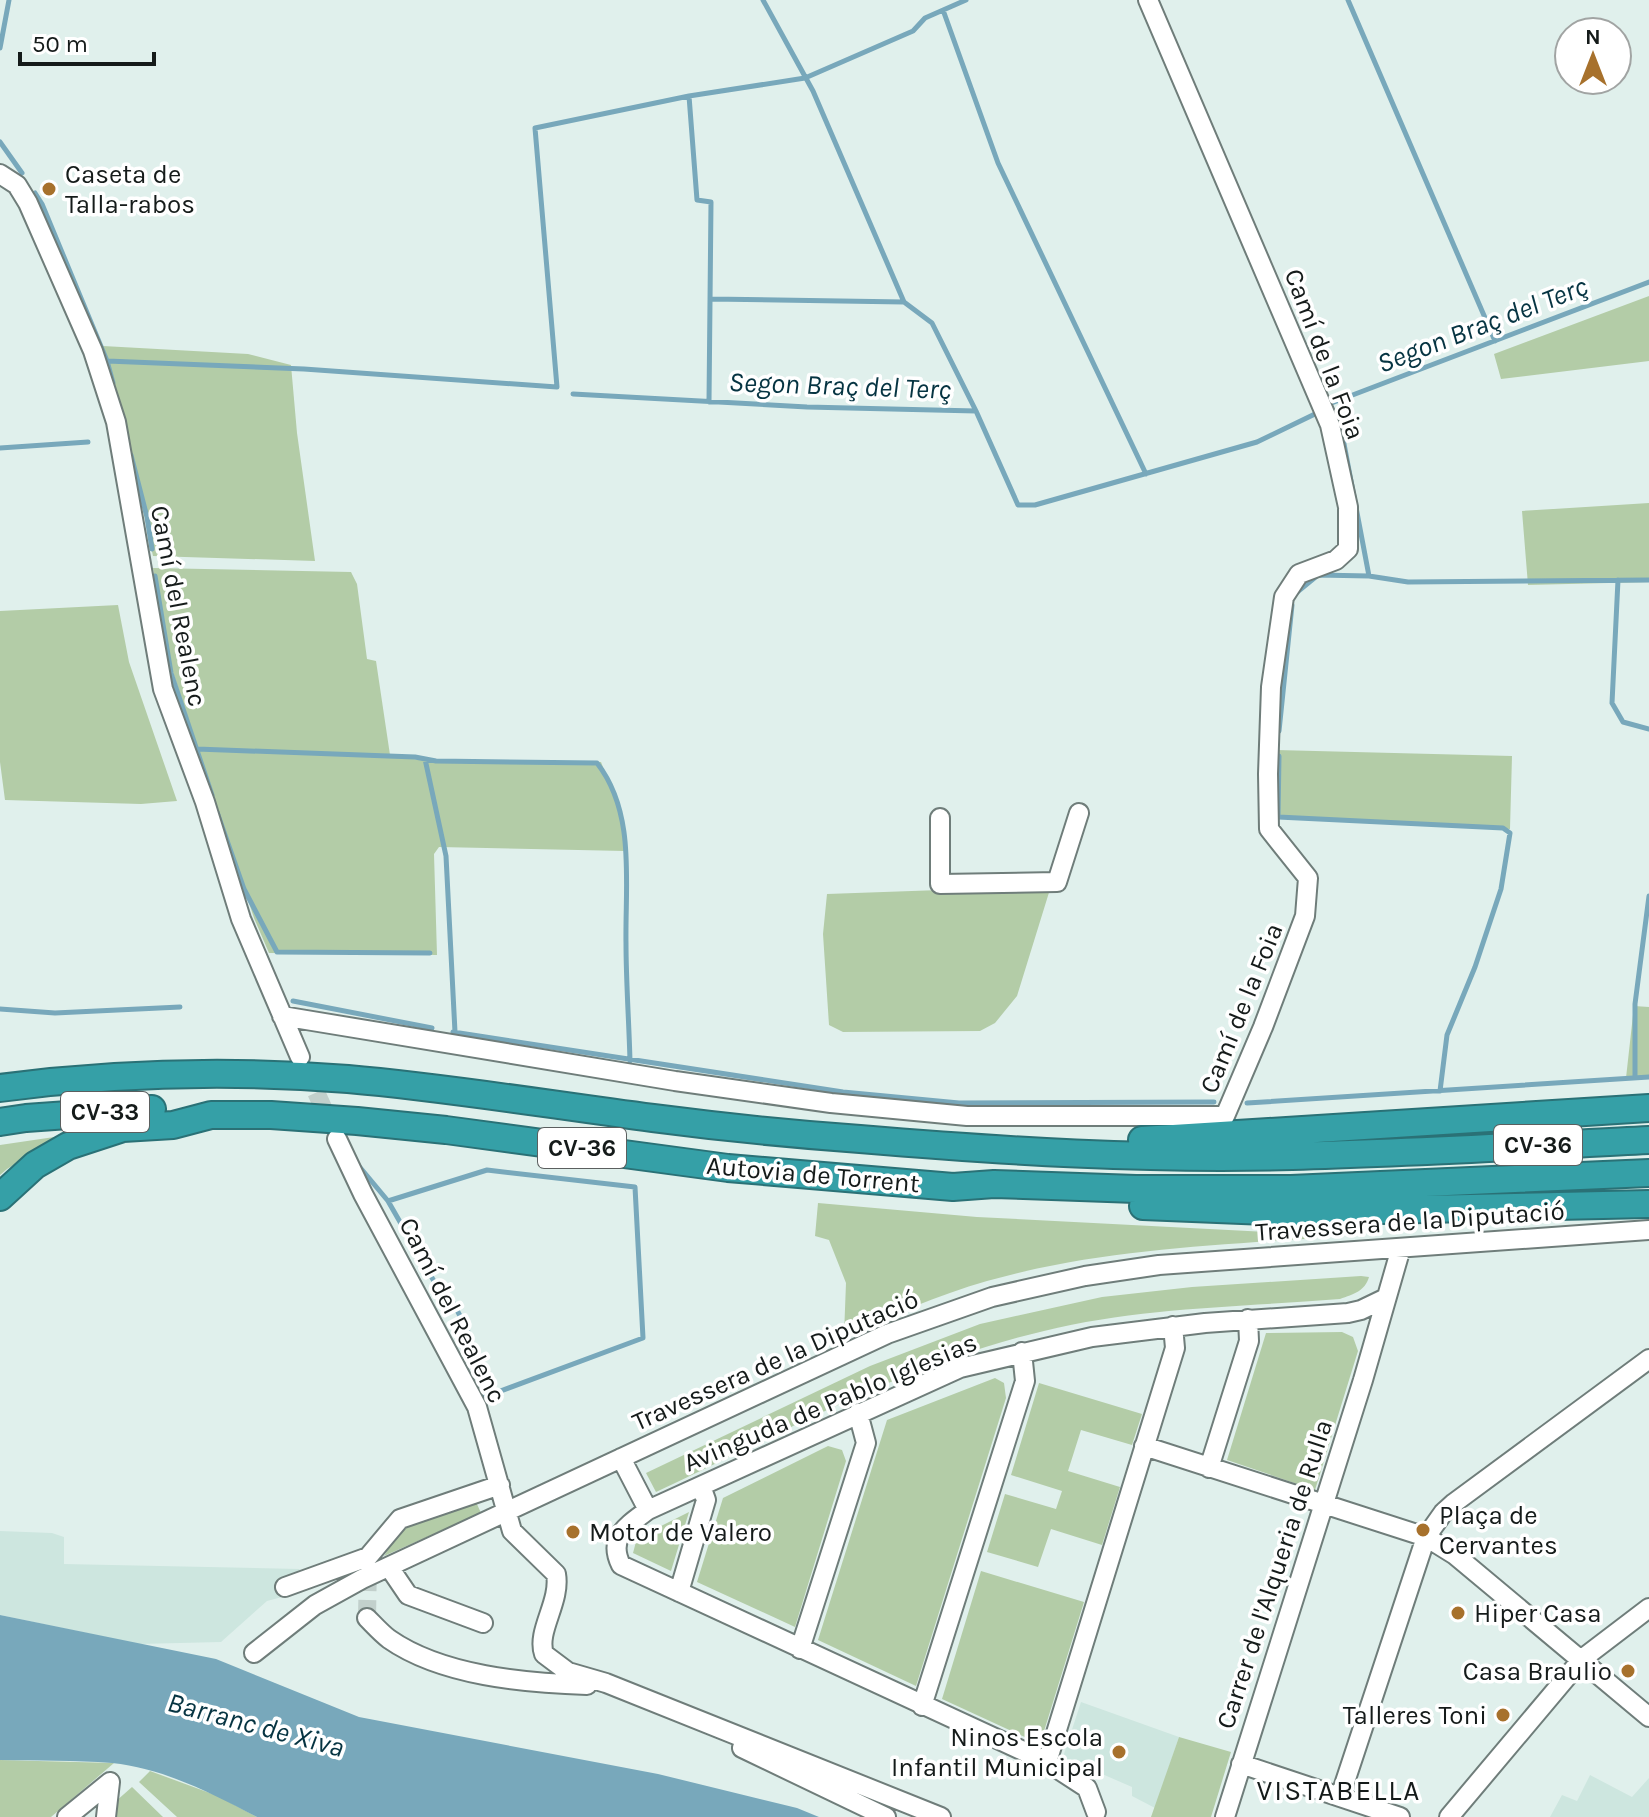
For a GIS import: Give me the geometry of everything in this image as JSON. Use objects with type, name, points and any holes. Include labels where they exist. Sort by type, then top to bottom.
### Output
[{"type":"highway","name":"Autovia de Torrent","points":[[0,1088],[125,1076],[214,1074],[347,1079],[657,1119],[856,1139],[1144,1156],[1289,1156],[1649,1140]]},
{"type":"highway","name":"CV-33","points":[[0,1122],[150,1108],[211,1115]]},
{"type":"highway","points":[[972,1148],[1649,1108]]},
{"type":"highway","name":"Autovia de Torrent","points":[[0,1197],[35,1165],[68,1146],[123,1128],[173,1125],[211,1115],[271,1115],[357,1121],[728,1168],[953,1187],[994,1184],[1136,1189],[1291,1189],[1649,1173]]},
{"type":"highway","points":[[953,1187],[995,1199],[1292,1212],[1649,1204]]},
{"type":"street","name":"Camí de la Foia","points":[[282,1016],[659,1079],[831,1103],[967,1116],[1225,1116],[1305,916],[1308,878],[1269,829],[1271,687],[1284,597],[1299,574],[1336,560],[1348,549],[1348,507],[1330,425],[1148,0]]},
{"type":"street","name":"Camí del Realenc","points":[[0,174],[17,185],[28,203],[93,351],[116,422],[163,689],[205,802],[241,919],[300,1057]]},
{"type":"street","points":[[940,818],[940,884],[1057,882],[1079,813]]},
{"type":"street","name":"Camí del Realenc","points":[[337,1139],[477,1407],[516,1537],[556,1574],[557,1597],[542,1644],[544,1654],[568,1672],[606,1683]]},
{"type":"street","name":"Travessera de la Diputació","points":[[254,1653],[315,1605],[389,1567],[887,1334],[992,1297],[1085,1276],[1159,1265],[1649,1230]]},
{"type":"street","name":"Carrer de l'Alqueria de Rulla","points":[[1225,1817],[1401,1248]]},
{"type":"street","name":"Avinguda de Pablo Iglesias","points":[[679,1592],[621,1565],[615,1552],[616,1542],[625,1528],[648,1510],[960,1368],[1092,1337],[1173,1326],[1348,1313],[1386,1298]]},
{"type":"street","points":[[1348,1313],[1363,1322],[1373,1346]]},
{"type":"street","points":[[1209,1468],[1249,1341],[1248,1319]]},
{"type":"street","points":[[1047,1762],[1175,1348],[1173,1326]]},
{"type":"street","points":[[922,1706],[1025,1381],[1022,1352]]},
{"type":"street","points":[[1340,1797],[1426,1537],[1454,1503],[1563,1429],[1649,1359]]},
{"type":"street","points":[[800,1649],[866,1443],[858,1413]]},
{"type":"street","points":[[1144,1446],[1426,1537],[1455,1555],[1649,1717]]},
{"type":"street","points":[[621,1458],[648,1510]]},
{"type":"street","points":[[285,1587],[368,1557],[400,1519],[500,1485]]},
{"type":"street","points":[[701,1486],[706,1500],[679,1592],[1047,1762],[1087,1788],[1098,1815]]},
{"type":"street","points":[[389,1567],[408,1595],[483,1623]]},
{"type":"street","points":[[1449,1817],[1582,1659],[1649,1608]]},
{"type":"street","points":[[367,1618],[389,1639],[439,1664],[537,1682],[606,1683],[941,1817]]},
{"type":"street","points":[[715,1726],[734,1744],[886,1817]]},
{"type":"street","points":[[1241,1764],[1400,1817]]},
{"type":"street","points":[[67,1817],[110,1782],[106,1817]]},
{"type":"shaded area","points":[[0,1531],[52,1533],[64,1537],[64,1564],[300,1569],[285,1587],[282,1597],[267,1601],[221,1642],[139,1644],[0,1615]]},
{"type":"shaded area","name":"Ninos Escola Infantil Municipal","points":[[1081,1702],[1179,1737],[1155,1808],[1132,1796],[1132,1787],[1063,1757]]},
{"type":"shaded area","points":[[1590,1775],[1632,1797],[1649,1778],[1649,1817],[1550,1817],[1562,1795],[1577,1801]]},
{"type":"green space","points":[[1649,296],[1649,361],[1501,379],[1494,354]]},
{"type":"green space","points":[[103,346],[248,354],[291,365],[315,561],[153,556],[126,431]]},
{"type":"green space","points":[[1649,503],[1649,582],[1528,585],[1522,511]]},
{"type":"green space","points":[[153,568],[351,572],[357,584],[367,659],[376,661],[390,755],[420,760],[601,762],[619,808],[625,851],[439,847],[434,854],[437,955],[269,953],[254,918],[167,654]]},
{"type":"green space","points":[[118,605],[129,662],[177,801],[141,804],[5,800],[0,762],[0,611]]},
{"type":"green space","points":[[1276,750],[1512,756],[1510,829],[1275,816]]},
{"type":"green space","points":[[1051,886],[1017,996],[995,1023],[980,1031],[843,1032],[829,1025],[823,934],[827,894]]},
{"type":"green space","points":[[1634,1006],[1649,1007],[1649,1077],[1626,1078]]},
{"type":"green space","points":[[61,1136],[7,1169],[0,1175],[0,1145]]},
{"type":"green space","points":[[818,1203],[977,1217],[1345,1236],[1210,1245],[1075,1261],[987,1281],[844,1335],[846,1283],[829,1240],[815,1236]]},
{"type":"green space","points":[[1369,1277],[1365,1286],[1340,1299],[1117,1317],[1044,1331],[993,1345],[943,1361],[846,1401],[656,1492],[646,1473],[870,1366],[980,1324],[1102,1297],[1192,1287]]},
{"type":"green space","points":[[1342,1332],[1353,1337],[1358,1351],[1315,1490],[1227,1460],[1266,1333]]},
{"type":"green space","points":[[995,1378],[1004,1383],[1006,1398],[916,1686],[818,1640],[887,1420]]},
{"type":"green space","points":[[1039,1383],[1142,1414],[1132,1445],[1081,1430],[1068,1471],[1120,1487],[1102,1545],[1051,1529],[1038,1567],[987,1552],[1005,1494],[1056,1509],[1062,1491],[1011,1475]]},
{"type":"green space","points":[[828,1446],[842,1450],[846,1461],[795,1627],[697,1582],[723,1498]]},
{"type":"green space","points":[[476,1502],[481,1513],[384,1556],[399,1532],[414,1522]]},
{"type":"green space","points":[[689,1512],[671,1571],[633,1553],[637,1538]]},
{"type":"green space","points":[[981,1571],[1084,1602],[1040,1744],[942,1699]]},
{"type":"green space","points":[[1179,1737],[1231,1752],[1211,1817],[1151,1817]]},
{"type":"green space","points":[[0,1760],[114,1763],[51,1817],[0,1817]]},
{"type":"green space","points":[[150,1771],[218,1796],[257,1817],[177,1817],[139,1782]]},
{"type":"green space","points":[[132,1787],[163,1817],[116,1817],[115,1802]]},
{"type":"water","name":"Barranc de Xiva","points":[[0,1615],[216,1659],[359,1717],[658,1774],[797,1808],[819,1817],[257,1817],[187,1783],[150,1770],[84,1761],[0,1760]]},
{"type":"waterway","points":[[0,48],[9,0]]},
{"type":"waterway","points":[[763,0],[813,91],[904,302],[932,323],[976,411]]},
{"type":"waterway","points":[[35,193],[107,361],[304,369],[557,387],[535,128],[689,96],[805,78],[913,31],[925,18],[966,0]]},
{"type":"waterway","points":[[1348,0],[1495,341]]},
{"type":"waterway","points":[[943,10],[998,163],[1146,474]]},
{"type":"waterway","points":[[689,96],[697,200],[711,202],[709,402]]},
{"type":"waterway","name":"Segon Braç del Terç","points":[[0,142],[22,173]]},
{"type":"waterway","name":"Segon Braç del Terç","points":[[1329,404],[1649,282]]},
{"type":"waterway","points":[[710,299],[904,302]]},
{"type":"waterway","points":[[107,361],[113,383]]},
{"type":"waterway","name":"Segon Braç del Terç","points":[[573,394],[807,407],[976,411],[1018,505],[1035,505],[1257,442],[1317,413]]},
{"type":"waterway","points":[[1341,428],[1369,576],[1408,582],[1649,580]]},
{"type":"waterway","points":[[0,448],[88,442]]},
{"type":"waterway","points":[[131,455],[152,549]]},
{"type":"waterway","points":[[1296,593],[1318,575],[1369,576]]},
{"type":"waterway","points":[[155,576],[171,673],[212,795]]},
{"type":"waterway","points":[[1618,580],[1612,703],[1623,722],[1649,729]]},
{"type":"waterway","points":[[1279,731],[1292,605]]},
{"type":"waterway","points":[[197,749],[415,757],[436,761],[597,763],[618,804],[626,849],[630,1061]]},
{"type":"waterway","points":[[1279,756],[1278,817],[1503,828],[1510,833],[1501,889],[1475,967],[1447,1035],[1440,1091]]},
{"type":"waterway","points":[[425,759],[446,856],[455,1032]]},
{"type":"waterway","points":[[217,812],[244,889],[277,952],[430,953]]},
{"type":"waterway","points":[[1635,1078],[1635,1004],[1649,896]]},
{"type":"waterway","points":[[293,1001],[432,1028]]},
{"type":"waterway","points":[[0,1009],[55,1013],[180,1007]]},
{"type":"waterway","points":[[453,1032],[843,1092],[959,1103],[1214,1102]]},
{"type":"waterway","points":[[1247,1103],[1649,1077]]},
{"type":"waterway","points":[[358,1165],[388,1201],[435,1283]]},
{"type":"waterway","points":[[388,1201],[487,1170],[635,1187],[643,1338],[479,1399]]},
{"type":"waterway","points":[[450,1297],[467,1329],[484,1377],[475,1386],[476,1391]]},
{"type":"tunnel","points":[[305,1068],[331,1125]]},
{"type":"tunnel","points":[[367,1618],[368,1563]]},
{"type":"place","name":"Caseta de Talla-rabos","points":[[49,189]]},
{"type":"place","name":"Plaça de Cervantes","points":[[1423,1530]]},
{"type":"place","name":"Motor de Valero","points":[[573,1532]]},
{"type":"place","name":"Hiper Casa","points":[[1458,1613]]},
{"type":"place","name":"Casa Braulio","points":[[1628,1671]]},
{"type":"place","name":"Talleres Toni","points":[[1503,1715]]},
{"type":"place","name":"Ninos Escola Infantil Municipal","points":[[1119,1752]]},
{"type":"district","name":"VISTABELLA","points":[[1339,1790]]}]
